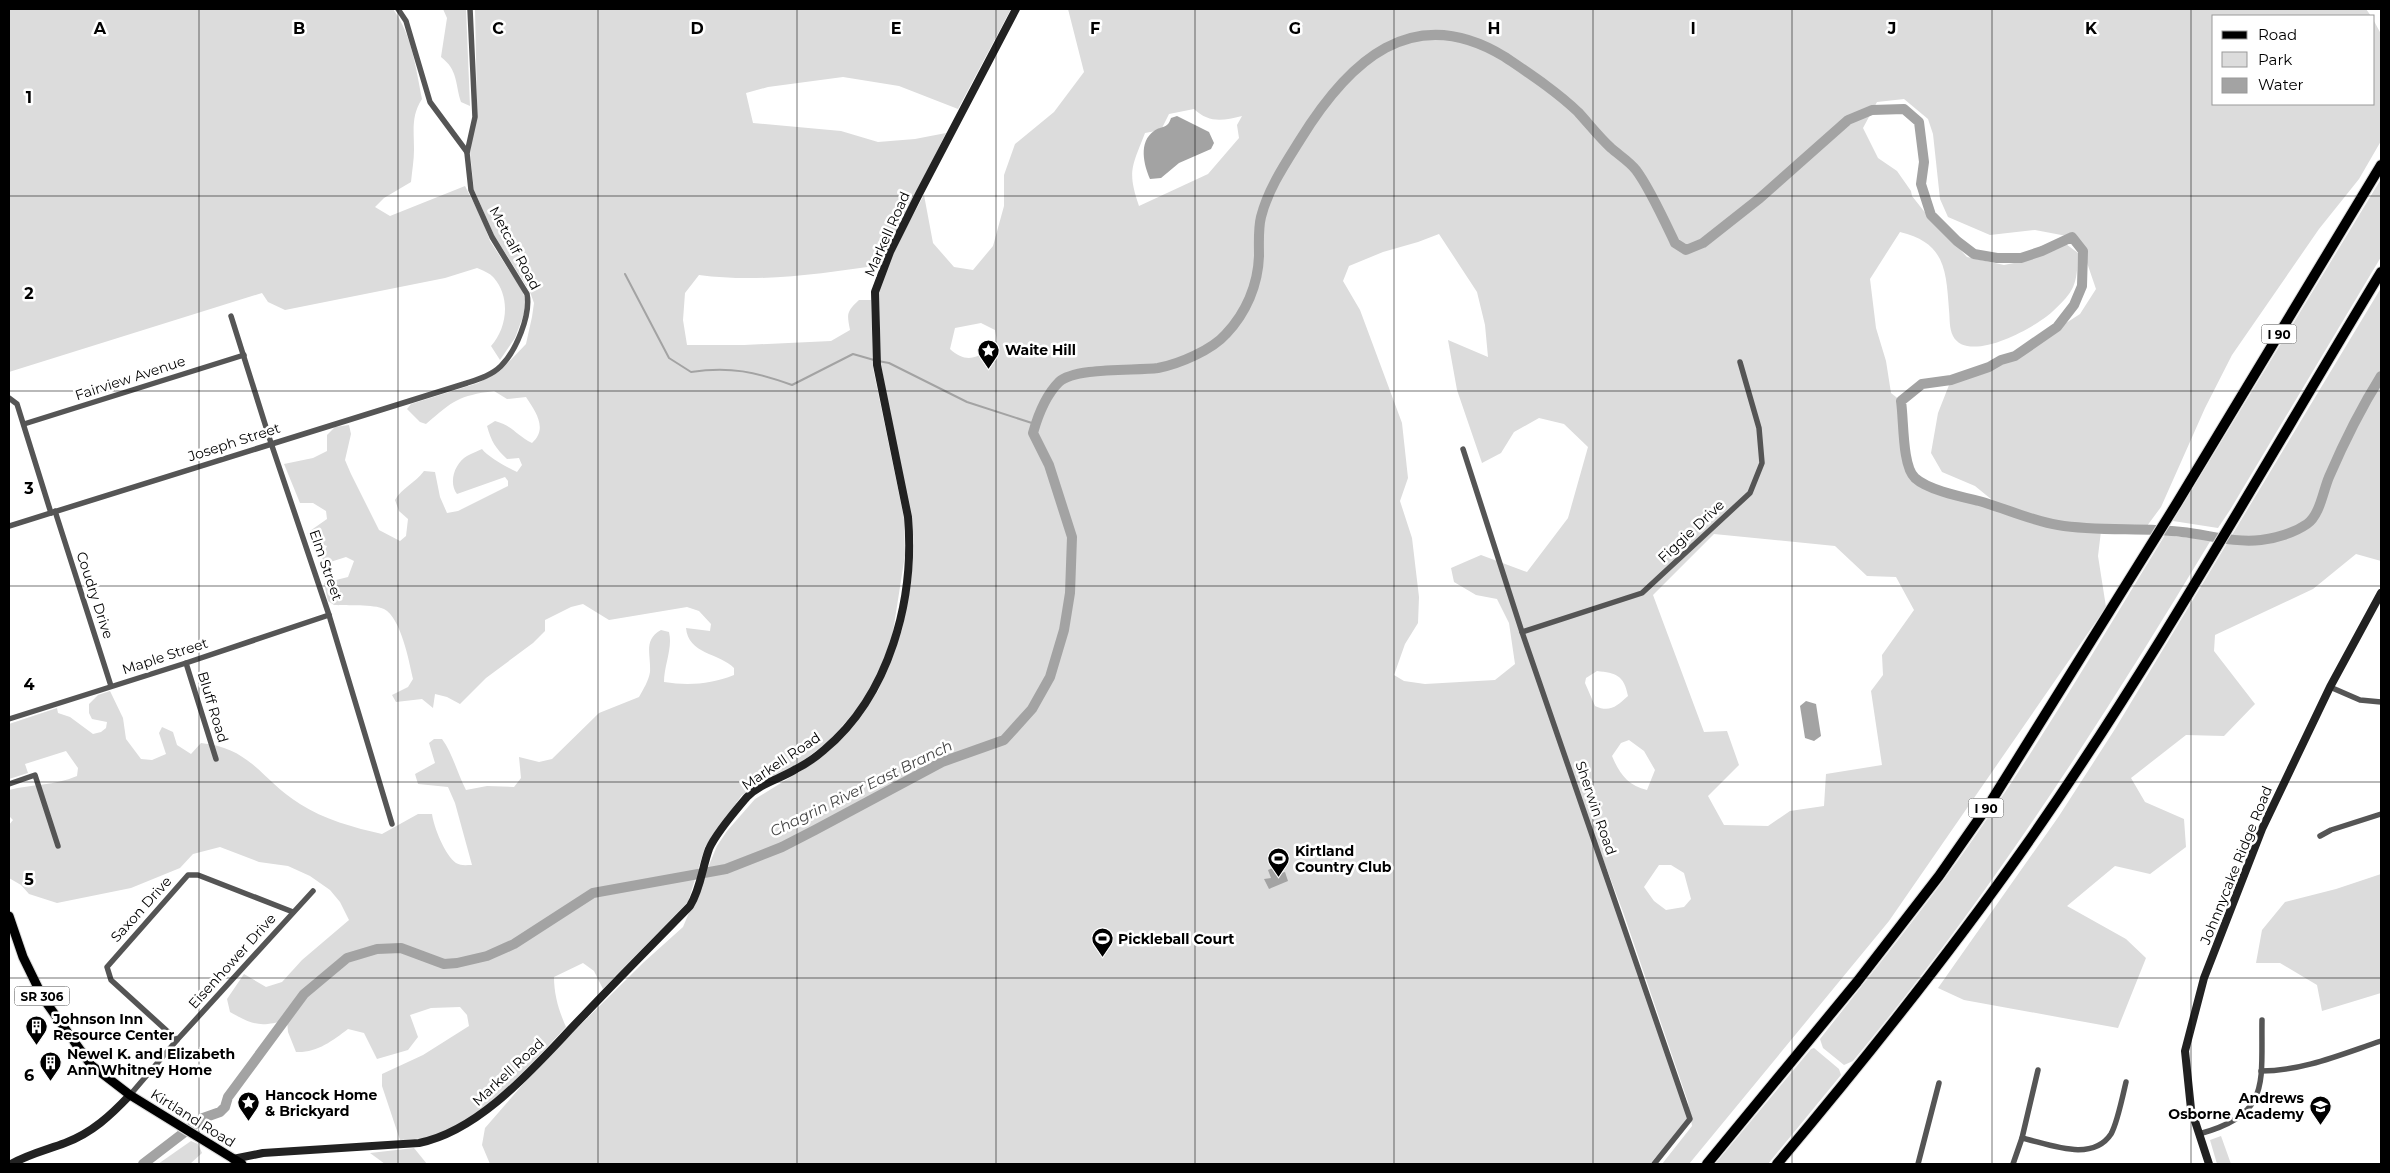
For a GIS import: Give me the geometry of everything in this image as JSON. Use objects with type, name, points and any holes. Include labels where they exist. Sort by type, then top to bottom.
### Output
[{"type":"highway","name":"I 90","points":[[1707,1164],[1857,982],[1938,876],[1992,800],[2177,503],[2381,166]]},
{"type":"highway","points":[[1777,1164],[1890,1027],[1956,943],[2025,846],[2108,720],[2241,507],[2381,272]]},
{"type":"main road","name":"SR 306","points":[[9,916],[23,957],[43,998],[65,1032],[91,1065],[130,1095]]},
{"type":"main road","name":"Kirtland Road","points":[[130,1095],[242,1164]]},
{"type":"street","points":[[398,9],[406,21],[420,76],[430,102],[467,152]]},
{"type":"street","name":"Metcalf Road","points":[[467,383],[489,375],[502,365],[517,341],[529,305],[527,294],[492,237],[471,190],[467,152],[475,117],[470,9]]},
{"type":"street","name":"Markell Road","points":[[233,1159],[263,1154],[409,1144],[434,1139],[466,1125],[486,1111],[538,1062],[690,906],[700,886],[710,848],[749,795],[764,784],[803,764],[824,750],[845,730],[875,690],[887,664],[897,632],[910,560],[910,540],[908,516],[877,365],[875,292],[890,252],[1016,9]]},
{"type":"street","name":"Elm Street","points":[[232,316],[271,443],[329,615],[392,824]]},
{"type":"street","name":"Fairview Avenue","points":[[24,424],[244,355]]},
{"type":"street","name":"Figgie Drive","points":[[1522,632],[1642,593],[1750,493],[1762,462],[1759,428],[1740,362]]},
{"type":"street","name":"Joseph Street","points":[[9,526],[467,383]]},
{"type":"street","name":"Coudry Drive","points":[[9,398],[15,401],[24,424],[111,686]]},
{"type":"street","name":"Sherwin Road","points":[[1463,449],[1522,632],[1690,1119],[1654,1164]]},
{"type":"street","name":"Johnnycake Ridge Road","points":[[2209,1164],[2191,1109],[2185,1051],[2204,978],[2262,829],[2330,687],[2381,593]]},
{"type":"street","name":"Maple Street","points":[[9,719],[329,615]]},
{"type":"street","name":"Bluff Road","points":[[186,663],[216,759]]},
{"type":"street","points":[[2330,687],[2360,700],[2381,702]]},
{"type":"street","points":[[9,784],[35,775],[58,846]]},
{"type":"street","points":[[2320,836],[2331,830],[2381,814]]},
{"type":"street","name":"Saxon Drive","points":[[177,1040],[111,980],[107,967],[188,875],[198,875],[293,912]]},
{"type":"street","name":"Eisenhower Drive","points":[[130,1095],[177,1040],[313,891]]},
{"type":"street","points":[[2199,1134],[2228,1124],[2243,1116],[2254,1103],[2261,1071],[2262,1020]]},
{"type":"street","points":[[2261,1071],[2278,1071],[2300,1067],[2381,1041]]},
{"type":"street","points":[[2013,1164],[2022,1138],[2038,1070]]},
{"type":"street","points":[[2022,1138],[2077,1150],[2097,1148],[2111,1134],[2126,1082]]},
{"type":"street","points":[[1918,1164],[1939,1083]]},
{"type":"street","points":[[11,1164],[90,1131],[112,1114],[130,1095]]},
{"type":"green space","points":[[9,9],[393,9],[409,41],[422,99],[418,105],[415,117],[411,182],[384,198],[375,207],[390,216],[465,186],[481,217],[490,241],[522,290],[526,302],[525,311],[515,338],[500,360],[491,346],[501,331],[505,313],[503,295],[492,276],[477,268],[445,278],[285,310],[268,302],[262,293],[9,372]]},
{"type":"green space","points":[[443,9],[466,9],[470,106],[461,102],[453,72],[441,57],[447,18]]},
{"type":"green space","points":[[475,9],[1011,9],[958,109],[899,86],[843,77],[768,87],[746,93],[753,123],[841,131],[878,142],[915,139],[946,133],[880,265],[767,278],[699,275],[685,293],[683,320],[687,345],[744,345],[831,341],[850,330],[848,314],[855,304],[859,300],[871,300],[873,368],[904,518],[905,555],[892,638],[875,681],[858,708],[829,741],[795,767],[770,778],[742,795],[705,847],[688,902],[603,989],[594,971],[583,963],[554,977],[557,1003],[566,1027],[520,1075],[484,1108],[465,1122],[446,1132],[427,1138],[400,1140],[382,1086],[382,1074],[423,1055],[469,1026],[467,1015],[460,1007],[431,1008],[410,1015],[418,1037],[408,1050],[377,1059],[364,1033],[348,1029],[330,1042],[311,1051],[296,1052],[288,1032],[287,1020],[270,1024],[258,1024],[230,1012],[227,999],[244,974],[266,987],[282,982],[302,960],[349,920],[340,902],[330,890],[310,876],[288,866],[259,862],[220,847],[193,854],[180,868],[131,888],[57,903],[29,894],[21,885],[9,878],[9,825],[13,820],[9,816],[9,790],[68,779],[77,776],[78,768],[66,751],[25,764],[28,773],[9,779],[9,724],[57,708],[58,713],[70,717],[93,734],[101,732],[106,728],[107,722],[92,719],[89,713],[89,704],[98,695],[110,691],[123,718],[126,739],[141,759],[152,760],[166,754],[159,733],[162,727],[173,732],[177,745],[191,754],[201,743],[233,751],[245,758],[300,804],[339,822],[382,834],[418,814],[432,814],[441,841],[448,854],[460,865],[472,865],[455,803],[448,787],[418,784],[415,774],[435,763],[429,743],[434,739],[442,739],[446,745],[466,790],[487,786],[514,787],[521,778],[519,757],[539,762],[552,759],[599,713],[639,697],[646,685],[650,672],[650,643],[655,634],[661,630],[669,632],[670,638],[664,682],[700,683],[734,675],[734,668],[728,663],[698,648],[688,637],[686,628],[710,631],[711,624],[699,611],[687,607],[609,620],[583,604],[571,607],[545,620],[545,631],[533,643],[486,678],[460,704],[447,697],[435,694],[433,708],[422,699],[396,702],[392,695],[408,687],[413,679],[400,630],[395,621],[390,614],[379,607],[334,605],[328,601],[324,583],[348,577],[354,561],[346,557],[324,564],[322,557],[327,546],[312,541],[307,533],[327,519],[326,511],[313,503],[300,503],[284,464],[313,458],[327,451],[327,435],[335,427],[349,425],[351,434],[345,460],[351,474],[379,530],[400,541],[406,536],[408,519],[399,511],[395,500],[424,471],[435,472],[440,497],[447,513],[458,511],[508,486],[508,481],[505,477],[457,494],[453,484],[454,473],[459,463],[467,456],[482,449],[493,459],[517,472],[522,465],[519,458],[507,459],[500,452],[492,440],[487,426],[495,421],[501,423],[532,443],[537,438],[539,432],[540,426],[537,414],[526,397],[507,399],[494,391],[457,400],[426,424],[420,422],[407,409],[411,404],[478,383],[500,371],[526,344],[532,317],[534,303],[530,292],[494,235],[474,190],[470,152],[477,104]]},
{"type":"green space","points":[[1068,9],[2366,9],[2370,15],[2212,15],[2212,105],[2375,105],[2375,23],[2381,34],[2381,141],[2359,179],[2319,229],[2232,355],[2205,408],[2161,507],[2144,530],[2101,531],[2098,556],[2106,607],[1889,921],[1689,1164],[1662,1164],[1692,1126],[1688,1102],[1623,912],[1546,707],[1688,1119],[1650,1164],[490,1164],[482,1145],[485,1128],[537,1068],[644,962],[683,927],[717,846],[727,831],[755,799],[815,762],[846,733],[878,691],[902,630],[911,583],[914,543],[911,517],[881,366],[879,291],[893,252],[924,195],[933,243],[954,267],[973,270],[993,246],[1004,206],[1004,175],[1015,144],[1054,112],[1084,72]],"holes":[[[1904,99],[1928,119],[1933,134],[1940,199],[1948,217],[1990,235],[2035,230],[2072,237],[2083,251],[2096,289],[2080,314],[2015,356],[1951,380],[1938,413],[1931,453],[1942,472],[1975,486],[2002,508],[1945,493],[1915,478],[1906,461],[1905,421],[1901,401],[1891,393],[1886,361],[1876,328],[1870,279],[1900,232],[1926,243],[1934,251],[1944,270],[1950,327],[1953,336],[1961,344],[1973,347],[1987,345],[2018,334],[2044,319],[2060,305],[2073,287],[2077,273],[2078,253],[2066,244],[2029,260],[2004,265],[1967,257],[1923,210],[1897,171],[1878,158],[1863,128],[1877,102]],[[1194,109],[1205,117],[1216,120],[1242,116],[1237,125],[1239,138],[1208,174],[1139,206],[1133,185],[1134,162],[1145,133],[1161,130],[1169,114]],[[1439,234],[1477,292],[1485,325],[1488,357],[1448,340],[1457,390],[1482,463],[1501,453],[1514,432],[1539,418],[1564,424],[1588,447],[1568,518],[1527,572],[1481,555],[1451,568],[1454,582],[1476,595],[1497,599],[1509,623],[1515,664],[1495,680],[1425,684],[1404,681],[1394,675],[1405,644],[1418,623],[1419,597],[1412,538],[1400,501],[1408,478],[1402,423],[1360,310],[1343,281],[1349,266],[1383,252]],[[981,323],[995,330],[997,341],[981,355],[969,358],[963,357],[950,349],[955,328]],[[1714,534],[1835,546],[1867,576],[1896,577],[1914,610],[1882,655],[1883,675],[1871,691],[1882,765],[1826,774],[1824,806],[1790,811],[1768,826],[1724,825],[1708,796],[1739,765],[1727,731],[1704,732],[1653,595]],[[1597,671],[1614,674],[1621,679],[1628,696],[1609,709],[1595,706],[1585,683],[1586,678]],[[1629,740],[1644,751],[1655,770],[1647,790],[1629,782],[1618,768],[1612,756],[1621,743]],[[1659,865],[1671,865],[1684,873],[1691,899],[1684,907],[1666,910],[1654,901],[1644,887]]]},
{"type":"green space","points":[[2381,179],[2381,257],[2230,510],[2218,528],[2173,521]]},
{"type":"green space","points":[[2381,288],[2381,561],[2356,554],[2313,589],[2215,635],[2214,651],[2255,704],[2224,736],[2186,735],[2131,778],[2145,802],[2184,819],[2186,847],[2150,874],[2115,866],[2067,906],[2126,939],[2146,958],[2118,1028],[1964,1000],[1938,988],[2059,816],[2115,729]]},
{"type":"green space","points":[[2165,535],[2211,540],[2085,742],[1997,873],[1903,1000],[1853,1061],[1844,1065],[1823,1048],[1820,1039],[1891,949],[1987,819],[2065,699]]},
{"type":"green space","points":[[2381,874],[2381,993],[2322,1011],[2317,985],[2280,963],[2256,963],[2262,930],[2285,902],[2336,889]]},
{"type":"green space","points":[[1814,1048],[1839,1069],[1841,1075],[1768,1164],[1715,1164],[1811,1049]]},
{"type":"green space","points":[[2221,1136],[2231,1164],[2217,1164],[2210,1140]]},
{"type":"green space","points":[[191,1141],[198,1144],[202,1153],[190,1164],[158,1164]]},
{"type":"green space","points":[[414,1148],[427,1164],[385,1164],[370,1153]]},
{"type":"water","points":[[1177,116],[1209,132],[1214,143],[1211,149],[1179,163],[1161,178],[1150,179],[1144,161],[1146,141],[1154,131],[1166,126],[1171,118]]},
{"type":"water","points":[[1806,701],[1816,704],[1821,736],[1814,741],[1805,738],[1800,706]]},
{"type":"water","name":"Kirtland Country Club","points":[[1275,867],[1278,874],[1285,872],[1288,881],[1269,889],[1264,879],[1271,878],[1268,870]]},
{"type":"waterway","name":"Chagrin River East Branch","points":[[143,1164],[203,1118],[220,1112],[225,1107],[228,1097],[304,994],[347,958],[377,949],[401,948],[444,964],[487,956],[514,944],[593,893],[726,869],[782,847],[942,762],[1004,740],[1032,709],[1050,677],[1064,630],[1070,593],[1072,537],[1049,465],[1033,433],[1046,400],[1054,387],[1067,377],[1091,372],[1158,368],[1185,360],[1204,351],[1220,340],[1233,326],[1250,298],[1258,267],[1261,217],[1272,187],[1294,149],[1339,86],[1361,64],[1386,48],[1412,38],[1440,35],[1471,41],[1505,57],[1552,90],[1570,104],[1614,151],[1634,167],[1651,195],[1675,243],[1686,250],[1703,243],[1760,198],[1848,120],[1872,110],[1904,109],[1919,122],[1924,162],[1921,184],[1931,215],[1957,241],[1974,254],[1997,258],[2021,258],[2042,251],[2072,237],[2083,251],[2082,286],[2074,305],[2057,327],[2015,356],[1951,380],[1922,384],[1901,401],[1904,443],[1911,472],[1915,478],[1936,489],[1989,504],[2038,521],[2058,525],[2192,533],[2251,541],[2279,536],[2302,527],[2315,515],[2341,451],[2381,376]]},
{"type":"waterway","points":[[625,274],[669,358],[691,372],[705,370],[743,371],[792,385],[853,354],[874,360]]},
{"type":"waterway","points":[[878,361],[889,363],[967,402],[1035,424]]},
{"type":"place","name":"Waite Hill","points":[[989,369]]},
{"type":"place","name":"Kirtland Country Club","points":[[1279,878]]},
{"type":"place","name":"Pickleball Court","points":[[1102,958]]},
{"type":"place","name":"Johnson Inn Resource Center","points":[[37,1046]]},
{"type":"place","name":"Newel K. and Elizabeth Ann Whitney Home","points":[[51,1081]]},
{"type":"place","name":"Hancock Home & Brickyard","points":[[249,1122]]},
{"type":"place","name":"Andrews Osborne Academy","points":[[2320,1125]]}]
